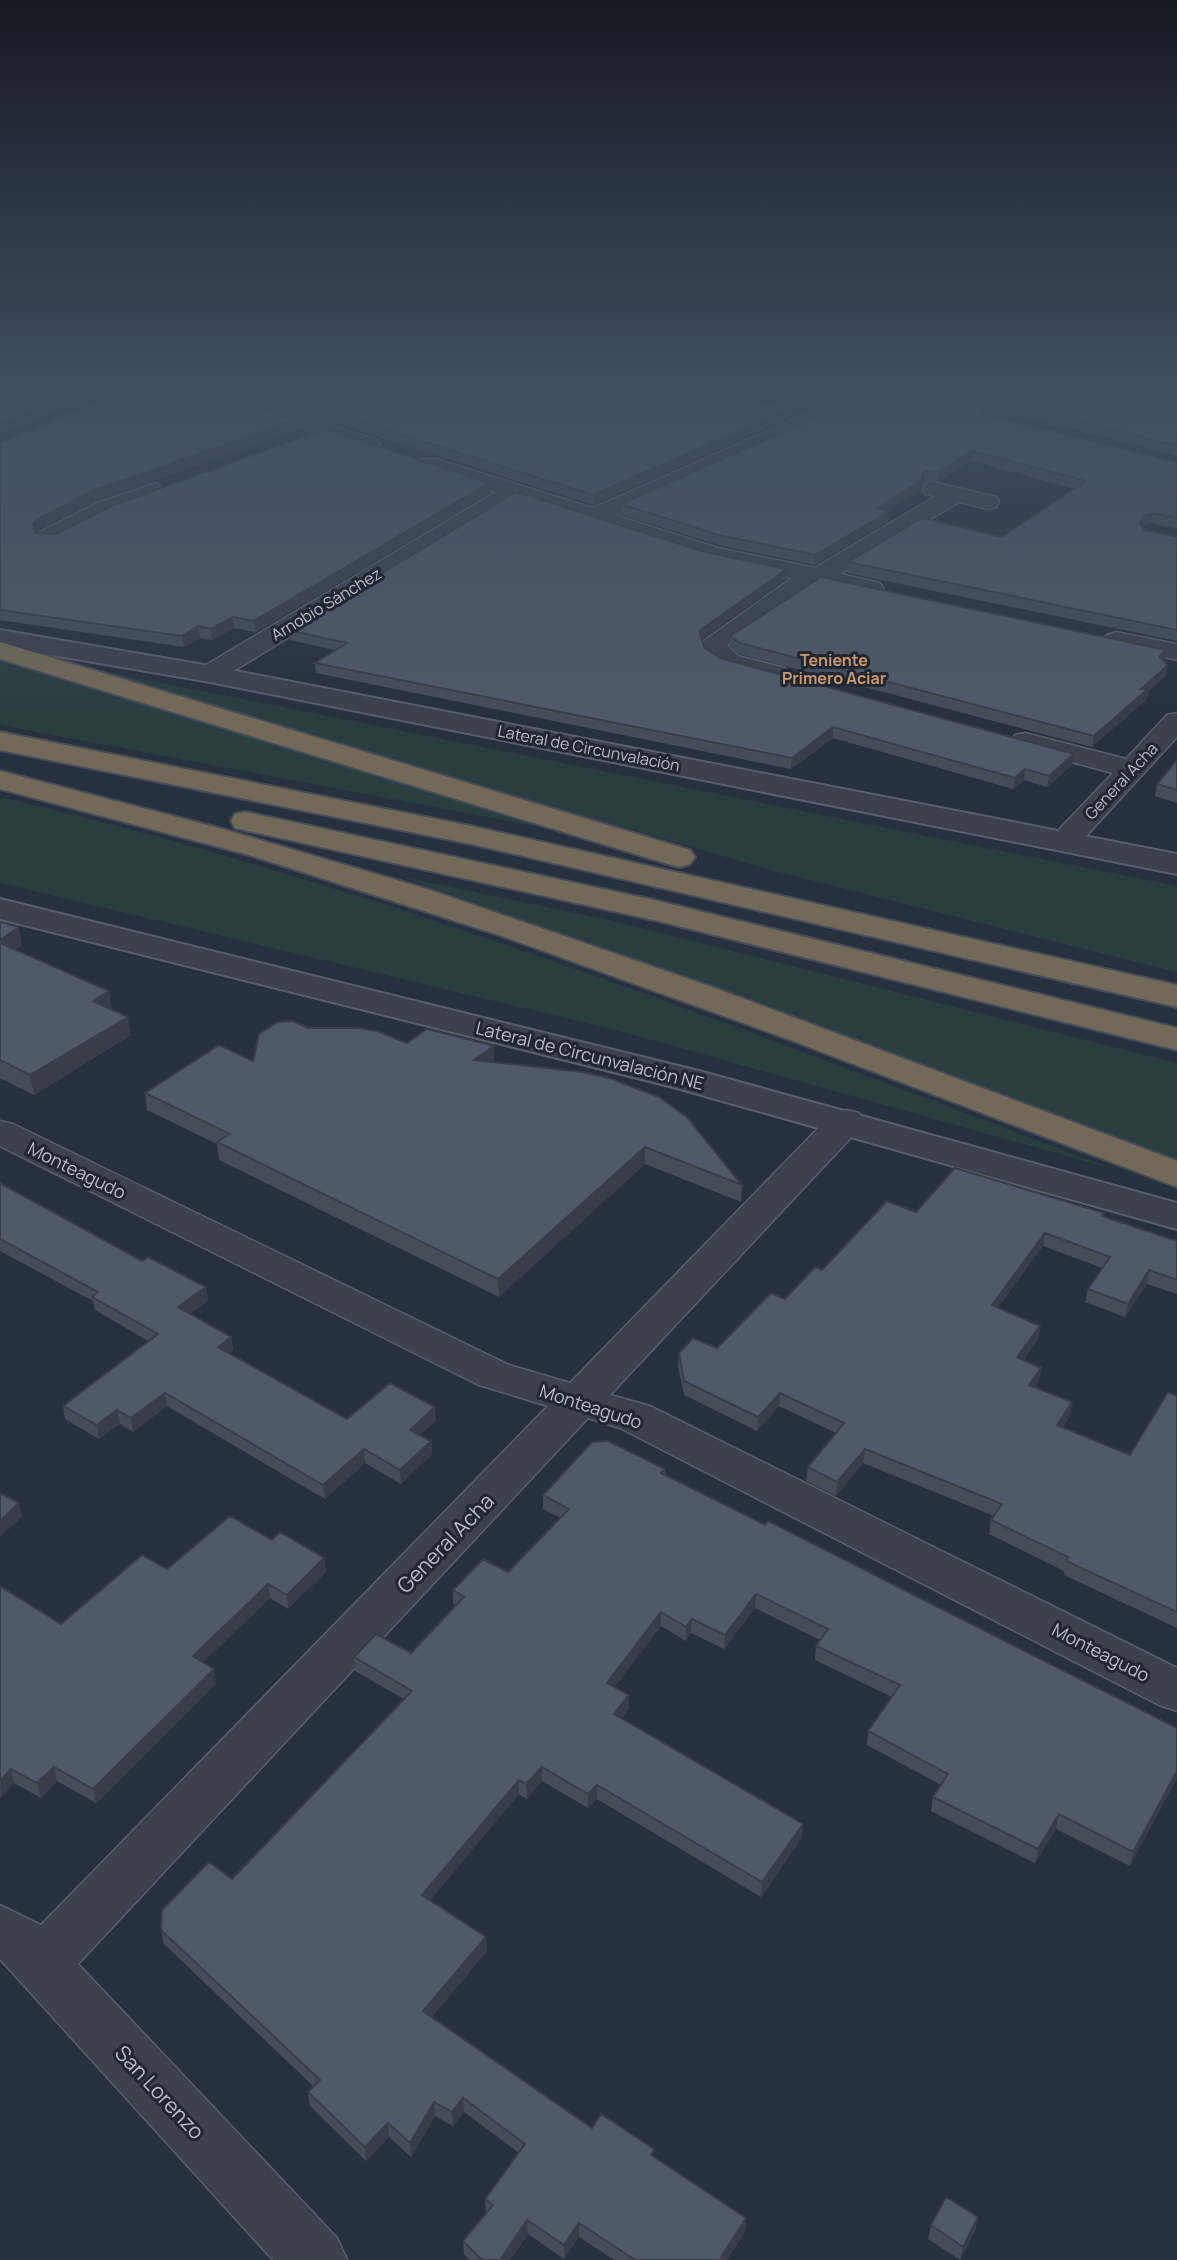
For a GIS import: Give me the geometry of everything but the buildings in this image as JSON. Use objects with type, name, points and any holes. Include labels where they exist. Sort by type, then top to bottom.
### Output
[{"type":"highway","points":[[0,650],[741,876],[1109,979]]},
{"type":"highway","points":[[0,741],[471,835],[1177,996]]},
{"type":"highway","points":[[0,771],[363,845],[642,908],[1177,1039]]},
{"type":"highway","points":[[0,780],[231,840],[416,896],[649,979],[1177,1175]]},
{"type":"street","points":[[48,537],[103,509],[132,498]]},
{"type":"street","name":"Arnobio Sánchez","points":[[210,674],[502,498]]},
{"type":"street","points":[[538,498],[713,554],[898,593]]},
{"type":"street","points":[[594,516],[633,498]]},
{"type":"street","points":[[796,679],[729,661],[716,652],[714,643],[816,576],[948,498]]},
{"type":"street","points":[[974,498],[988,502]]},
{"type":"street","points":[[1097,636],[1177,652]]},
{"type":"street","name":"Lateral de Circunvalación","points":[[0,638],[210,674],[1177,864]]},
{"type":"street","name":"General Acha","points":[[1065,841],[1177,721]]},
{"type":"street","points":[[998,733],[1132,769]]},
{"type":"street","name":"Lateral de Circunvalación NE","points":[[0,909],[362,996],[846,1121],[1177,1216]]},
{"type":"street","name":"General Acha","points":[[21,1947],[581,1401],[846,1121]]},
{"type":"street","name":"Monteagudo","points":[[0,1132],[494,1376],[635,1417],[1177,1691]]},
{"type":"street","name":"San Lorenzo","points":[[21,1947],[315,2260]]},
{"type":"shaded area","points":[[0,661],[556,830],[0,725]]},
{"type":"shaded area","points":[[73,665],[1177,886],[1177,972],[778,872],[620,826],[589,821]]},
{"type":"shaded area","points":[[0,797],[283,873],[423,917],[700,1014],[1113,1169],[616,1030],[0,883]]},
{"type":"shaded area","points":[[403,877],[609,920],[1177,1063],[1177,1159]]},
{"type":"district","name":"Teniente Primero Aciar","points":[[834,669]]}]
